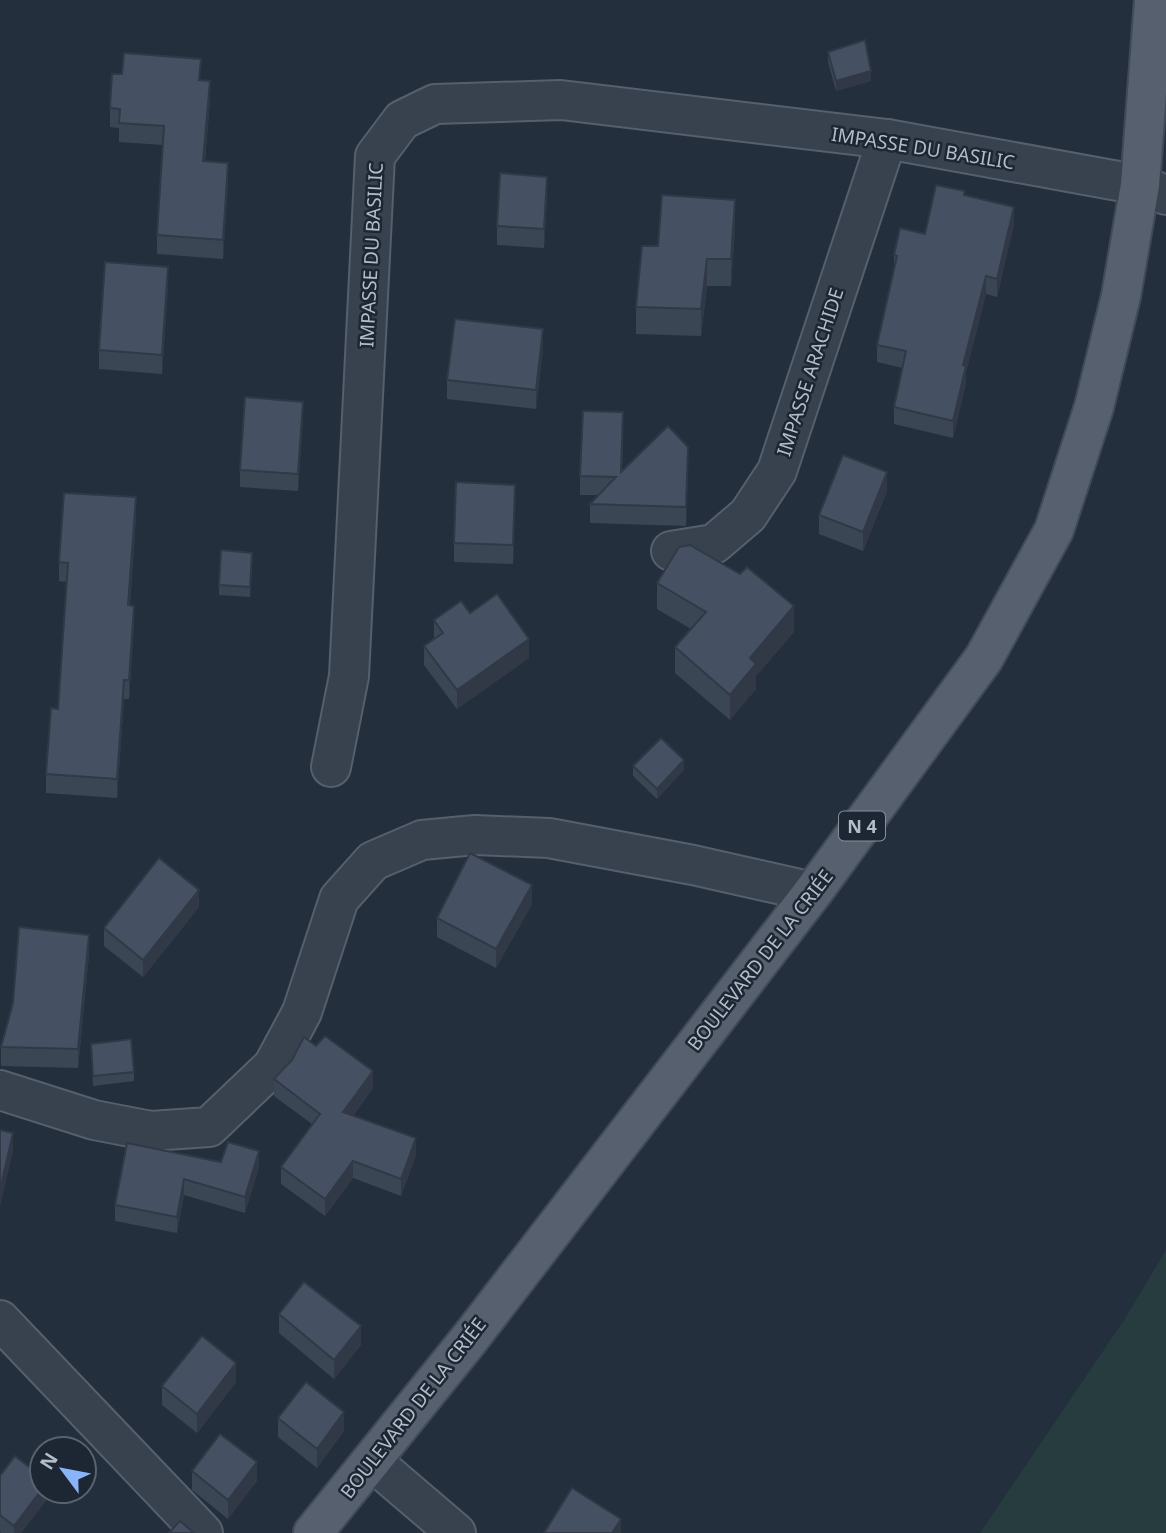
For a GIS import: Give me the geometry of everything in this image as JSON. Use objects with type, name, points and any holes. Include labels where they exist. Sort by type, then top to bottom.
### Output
[{"type":"main road","name":"BOULEVARD DE LA CRIÉE","points":[[313,1533],[373,1462],[813,892],[984,658],[1054,530],[1094,407],[1121,296],[1153,190],[1154,0]]},
{"type":"street","name":"IMPASSE DU BASILIC","points":[[331,767],[349,676],[375,156],[402,120],[435,104],[561,100],[887,139],[1153,190]]},
{"type":"street","name":"IMPASSE ARACHIDE","points":[[671,551],[713,544],[748,515],[778,471],[887,139]]},
{"type":"street","points":[[0,1090],[94,1120],[151,1131],[209,1127],[273,1066],[302,1012],[339,899],[373,861],[422,840],[475,835],[549,838],[693,865],[813,892]]},
{"type":"street","points":[[0,1320],[204,1533]]},
{"type":"street","points":[[373,1462],[456,1533]]},
{"type":"green space","points":[[1166,1250],[1166,1533],[980,1533],[1126,1317]]},
{"type":"building","points":[[865,40],[871,71],[836,81],[828,52]]},
{"type":"building","points":[[124,53],[201,59],[199,80],[210,81],[203,161],[228,163],[223,240],[157,235],[164,126],[119,123],[120,109],[110,108],[112,74],[122,74]]},
{"type":"building","points":[[500,173],[547,177],[544,229],[497,226]]},
{"type":"building","points":[[936,185],[1014,207],[997,279],[986,276],[963,365],[966,366],[953,421],[894,407],[906,351],[877,345],[897,256],[894,255],[900,228],[925,234]]},
{"type":"building","points":[[662,195],[735,200],[731,259],[707,259],[701,309],[636,307],[642,246],[658,246]]},
{"type":"building","points":[[105,262],[168,267],[162,355],[99,350]]},
{"type":"building","points":[[455,319],[543,329],[536,390],[447,380]]},
{"type":"building","points":[[245,397],[303,402],[298,474],[240,470]]},
{"type":"building","points":[[583,411],[623,412],[621,472],[668,426],[688,447],[686,507],[590,504],[616,477],[580,476]]},
{"type":"building","points":[[843,455],[887,472],[863,532],[819,515]]},
{"type":"building","points":[[456,482],[515,485],[513,545],[454,543]]},
{"type":"building","points":[[64,493],[136,497],[128,605],[134,606],[129,680],[124,680],[117,779],[46,774],[51,708],[58,709],[68,563],[59,562]]},
{"type":"building","points":[[690,545],[740,574],[747,567],[794,606],[750,658],[756,664],[730,695],[675,647],[706,612],[657,583],[679,547]]},
{"type":"building","points":[[221,550],[252,553],[250,587],[219,585]]},
{"type":"building","points":[[497,594],[529,639],[457,690],[424,646],[443,633],[434,620],[461,601],[470,613]]},
{"type":"building","points":[[661,738],[684,760],[657,789],[633,766]]},
{"type":"building","points":[[470,853],[532,885],[496,949],[437,918]]},
{"type":"building","points":[[159,858],[199,890],[143,960],[104,928]]},
{"type":"building","points":[[19,927],[89,935],[78,1049],[1,1047],[13,1003]]},
{"type":"building","points":[[325,1036],[373,1071],[343,1112],[416,1138],[401,1179],[353,1161],[325,1199],[281,1167],[320,1114],[274,1079],[292,1060],[304,1037],[316,1046]]},
{"type":"building","points":[[131,1039],[134,1072],[93,1076],[91,1044]]},
{"type":"building","points":[[0,1130],[13,1133],[0,1190]]},
{"type":"building","points":[[228,1142],[259,1151],[245,1197],[184,1179],[177,1217],[115,1205],[127,1143],[221,1162]]},
{"type":"building","points":[[304,1282],[361,1326],[334,1360],[279,1314]]},
{"type":"building","points":[[202,1336],[236,1363],[197,1414],[162,1386]]},
{"type":"building","points":[[306,1382],[344,1412],[317,1449],[278,1418]]},
{"type":"building","points":[[220,1434],[257,1462],[228,1500],[192,1471]]},
{"type":"building","points":[[15,1456],[28,1466],[30,1505],[14,1526],[0,1515],[0,1476]]},
{"type":"building","points":[[572,1488],[621,1519],[612,1533],[544,1533]]},
{"type":"building","points":[[180,1521],[194,1533],[169,1533]]}]
